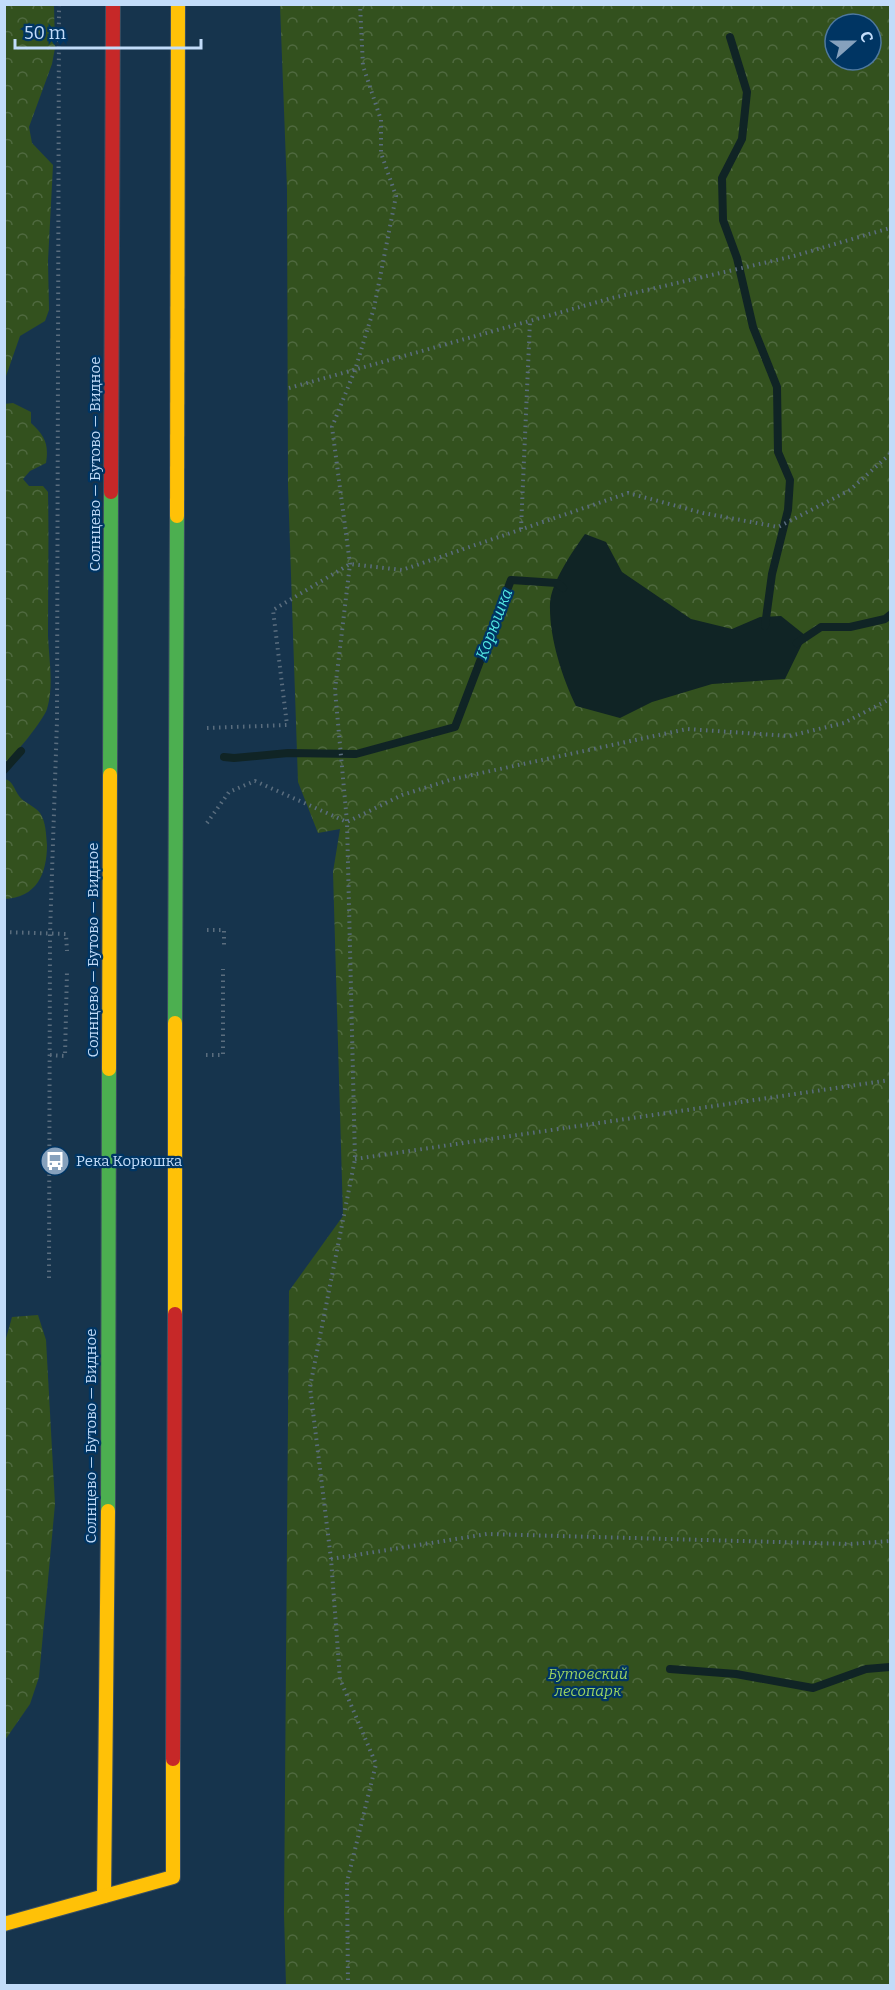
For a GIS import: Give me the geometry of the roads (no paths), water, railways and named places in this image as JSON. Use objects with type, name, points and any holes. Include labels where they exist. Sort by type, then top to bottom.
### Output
[{"type":"main road","name":"Солнцево — Бутово — Видное","points":[[104,1896],[107,1744],[113,4]]},
{"type":"main road","points":[[4,1924],[173,1877],[178,4]]},
{"type":"waterway","points":[[730,37],[747,92],[742,139],[722,178],[723,220],[737,258],[753,327],[777,387],[778,452],[790,480],[788,510],[772,574],[765,626]]},
{"type":"waterway","name":"Корюшка","points":[[224,757],[288,753],[356,754],[455,727],[511,580],[557,583],[563,588]]},
{"type":"waterway","name":"Корюшка","points":[[797,643],[821,627],[850,627],[885,619],[890,615]]},
{"type":"waterway","name":"Корюшка","points":[[4,770],[21,751]]},
{"type":"waterway","points":[[670,1669],[736,1674],[813,1688],[866,1669],[890,1667]]},
{"type":"place","name":"Река Корюшка","points":[[55,1161]]},
{"type":"park label","name":"Бутовский лесопарк","points":[[588,1682]]}]
